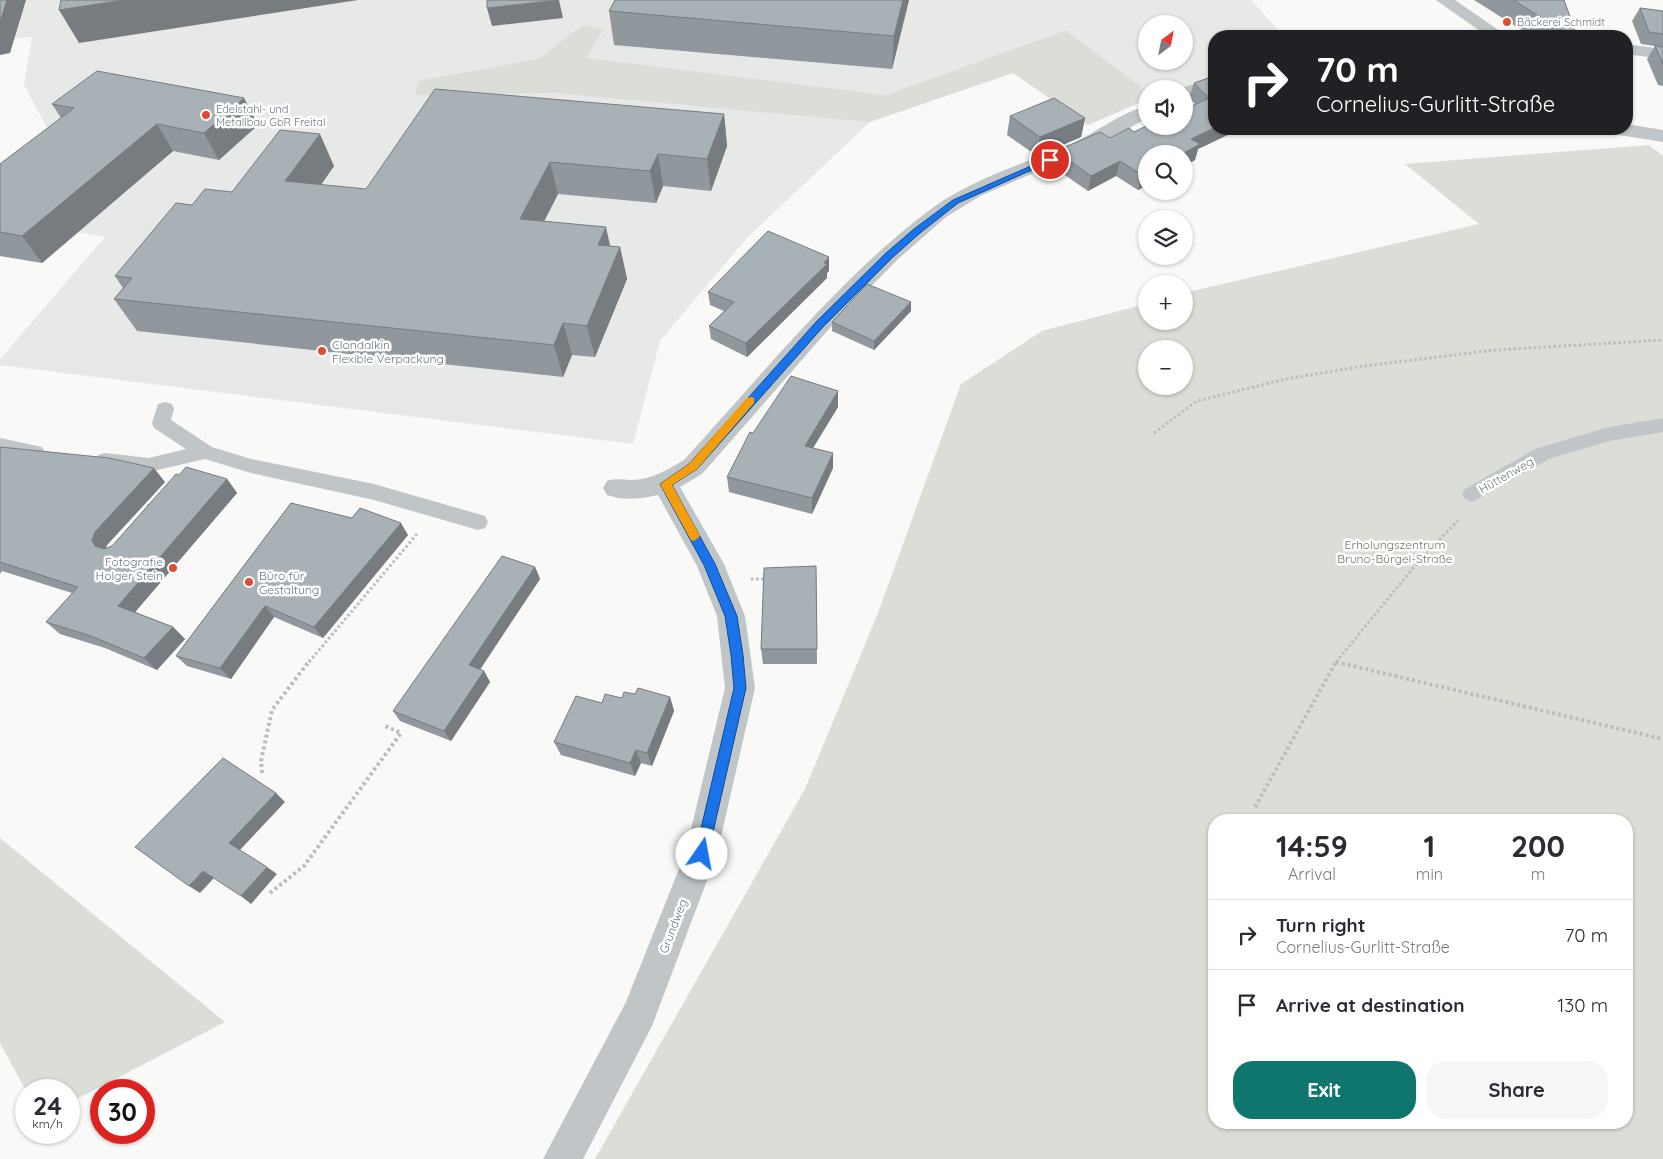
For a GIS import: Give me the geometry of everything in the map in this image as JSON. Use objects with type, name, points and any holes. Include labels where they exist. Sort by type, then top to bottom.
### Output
[{"type":"street","points":[[1444,0],[1487,30]]},
{"type":"street","points":[[1633,50],[1663,54]]},
{"type":"street","points":[[1193,90],[1208,84]]},
{"type":"street","points":[[616,488],[648,489],[665,484],[693,467],[820,325],[890,255],[939,213],[973,192],[1084,145],[1138,116]]},
{"type":"street","points":[[1633,131],[1663,136]]},
{"type":"street","name":"Grundweg","points":[[562,1159],[640,1014],[702,854],[740,688],[731,616],[710,564],[665,484]]},
{"type":"lane","points":[[165,409],[161,423],[205,452],[251,466],[374,492],[478,522]]},
{"type":"lane","name":"Hüttenweg","points":[[1472,494],[1542,454],[1609,434],[1663,425]]},
{"type":"lane","points":[[0,445],[58,455]]},
{"type":"lane","points":[[87,459],[149,465],[205,452]]},
{"type":"lane","points":[[152,507],[205,452]]},
{"type":"path","points":[[1154,433],[1197,401],[1286,379],[1364,366],[1495,350],[1663,340]]},
{"type":"path","name":"Hüttenweg","points":[[1255,807],[1336,662],[1414,567],[1457,523],[1472,494]]},
{"type":"path","points":[[262,773],[261,761],[272,710],[296,677],[329,641],[414,537]]},
{"type":"path","points":[[1336,662],[1663,739]]},
{"type":"path","points":[[270,893],[304,866],[401,733],[383,725]]},
{"type":"shaded area","points":[[0,0],[1251,0],[1278,30],[1208,30],[1208,82],[1193,86],[1193,80],[1138,80],[1138,84],[1066,30],[886,95],[870,122],[747,238],[660,341],[633,444],[0,365],[0,359],[105,237],[0,219],[0,184],[52,137],[24,85],[32,37],[0,40]]},
{"type":"green space","points":[[583,25],[604,29],[586,58],[886,95],[1066,30],[1138,84],[1138,103],[1088,125],[1013,73],[870,122],[555,93],[416,95],[418,81],[538,59]]},
{"type":"green space","name":"Erholungszentrum Bruno-Bürgel-Straße","points":[[1649,145],[1663,156],[1663,1159],[595,1159],[805,789],[878,613],[961,384],[1042,331],[1138,306],[1138,330],[1193,330],[1193,291],[1479,224],[1405,164]]},
{"type":"green space","points":[[0,838],[225,1022],[115,1079],[90,1079],[90,1092],[80,1097],[80,1079],[20,1079],[0,1043]]},
{"type":"building","points":[[0,0],[7,0],[0,22]]},
{"type":"building","points":[[61,0],[124,0],[59,10]]},
{"type":"building","points":[[487,0],[559,0],[487,8]]},
{"type":"building","points":[[615,0],[903,0],[894,36],[609,11]]},
{"type":"building","points":[[1513,0],[1564,0],[1575,30],[1562,30]]},
{"type":"building","points":[[1640,8],[1663,11],[1663,34],[1649,32]]},
{"type":"building","points":[[1655,46],[1663,47],[1663,64]]},
{"type":"building","points":[[97,71],[244,98],[204,133],[157,124],[22,236],[0,232],[0,164],[74,108],[52,104]]},
{"type":"building","points":[[1208,78],[1208,97],[1194,83]]},
{"type":"building","points":[[435,89],[724,114],[707,159],[658,154],[650,171],[550,162],[520,219],[606,227],[598,245],[620,247],[587,326],[563,323],[554,345],[114,299],[132,278],[115,276],[176,203],[192,205],[205,189],[232,192],[280,130],[320,134],[285,181],[366,189]]},
{"type":"building","points":[[1054,98],[1085,118],[1040,137],[1010,116]]},
{"type":"building","points":[[1208,98],[1208,131],[1191,139],[1200,144],[1193,148],[1193,145],[1138,145],[1138,172],[1120,161],[1091,176],[1056,151],[1100,132],[1110,138],[1129,128],[1134,132],[1138,130],[1138,135],[1193,135],[1193,106]]},
{"type":"building","points":[[768,231],[829,257],[824,263],[827,264],[746,343],[709,326],[734,302],[708,292]]},
{"type":"building","points":[[867,284],[911,302],[874,341],[832,322]]},
{"type":"building","points":[[791,376],[838,391],[805,446],[833,453],[812,498],[727,477],[750,432],[753,433]]},
{"type":"building","points":[[0,447],[109,458],[154,468],[95,532],[92,540],[95,546],[104,549],[112,546],[176,474],[179,475],[186,467],[227,479],[118,606],[173,627],[144,658],[91,636],[46,622],[78,587],[0,562]]},
{"type":"building","points":[[291,503],[352,518],[360,508],[401,523],[314,627],[265,606],[220,668],[176,656]]},
{"type":"building","points":[[502,556],[535,567],[469,665],[484,671],[444,731],[393,711]]},
{"type":"building","points":[[816,566],[817,649],[761,649],[764,568]]},
{"type":"building","points":[[638,688],[670,697],[647,753],[636,750],[630,763],[554,742],[576,696],[602,703],[605,694],[622,698],[624,692],[635,694]]},
{"type":"building","points":[[223,758],[276,793],[229,843],[267,867],[241,896],[203,871],[189,886],[135,847]]},
{"type":"slow traffic","points":[[694,536],[665,484],[693,467],[751,401]]},
{"type":"place","name":"Bäckerei Schmidt","points":[[1507,22]]},
{"type":"place","name":"Edelstahl- und Metallbau GbR Freital","points":[[206,115]]},
{"type":"place","name":"Clondalkin Flexible Verpackung","points":[[322,351]]},
{"type":"place","name":"Fotografie Holger Stein","points":[[173,568]]},
{"type":"place","name":"Büro für Gestaltung","points":[[249,582]]},
{"type":"route","points":[[702,854],[740,688],[737,655],[731,616],[710,564],[665,484],[693,467],[724,430],[820,325],[890,255],[917,231],[939,213],[973,192],[1050,160]]}]
